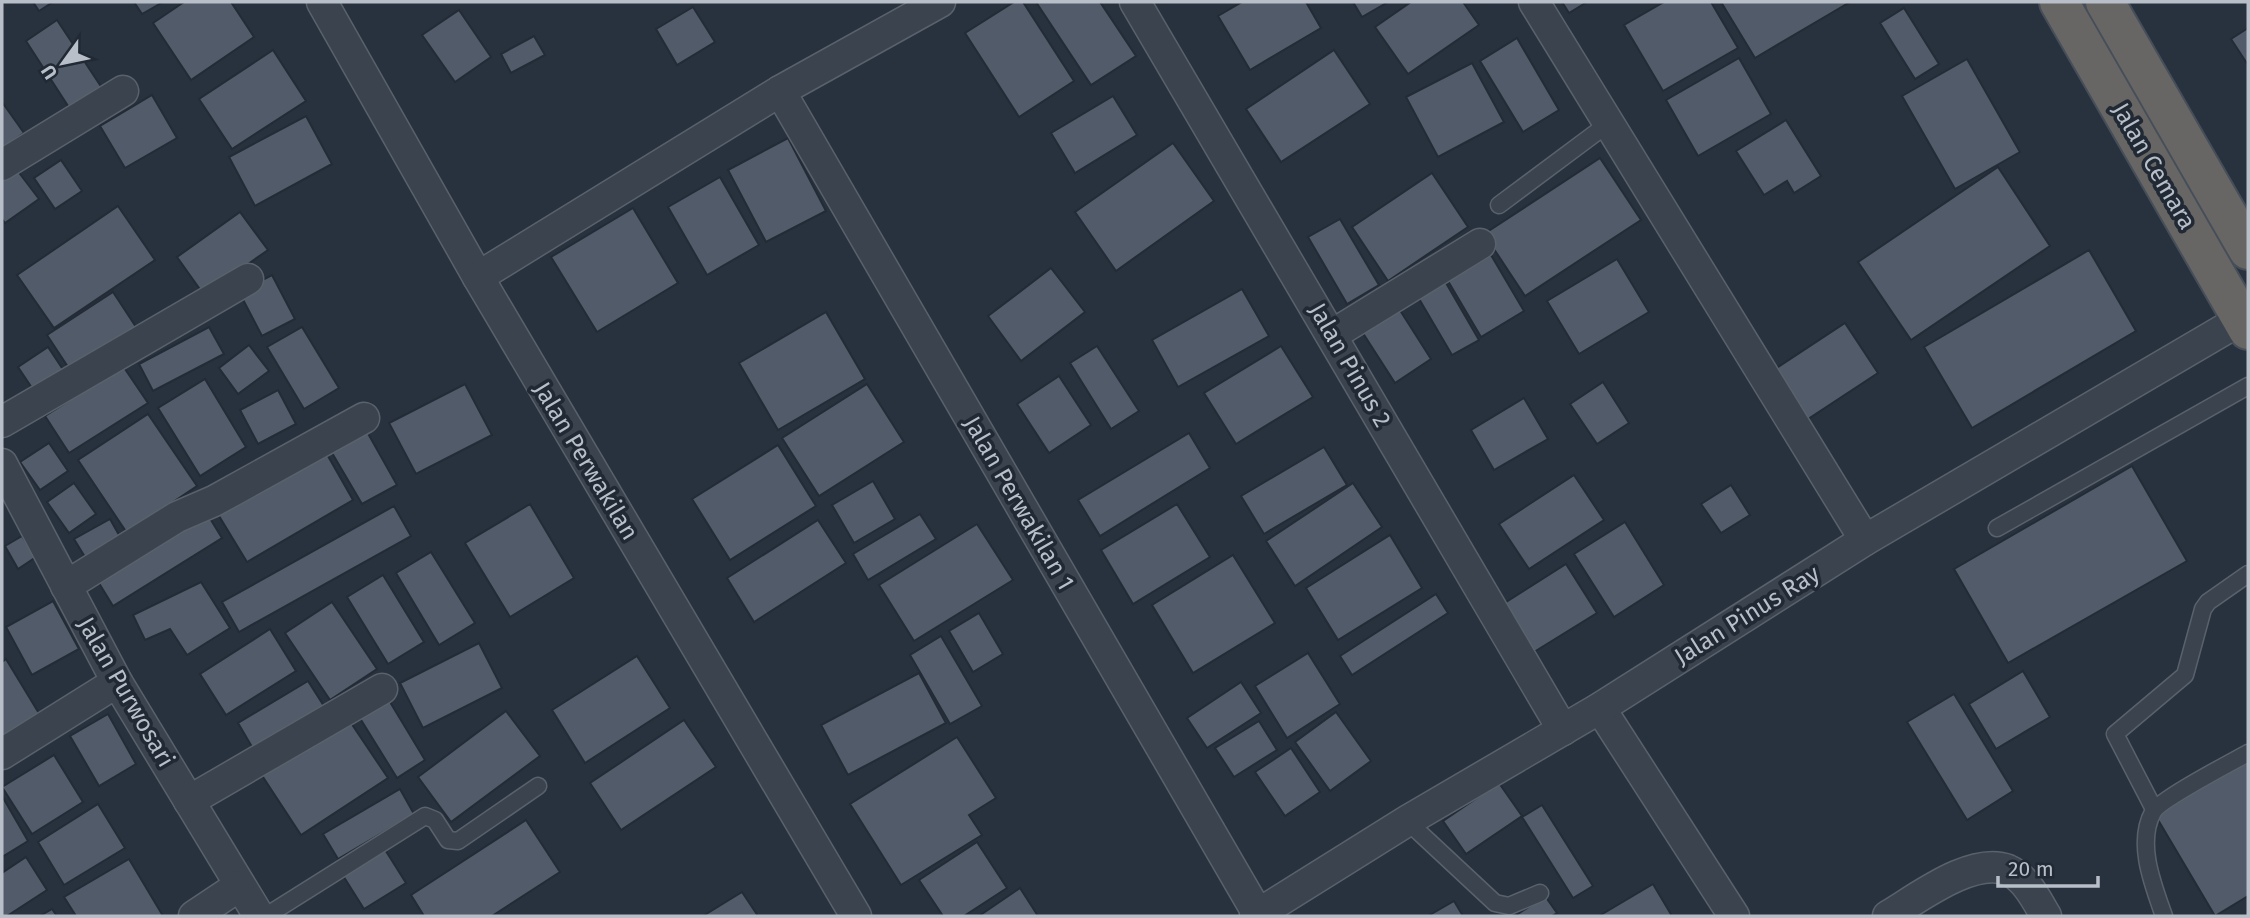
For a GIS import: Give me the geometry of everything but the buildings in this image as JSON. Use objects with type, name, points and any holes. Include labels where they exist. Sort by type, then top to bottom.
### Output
[{"type":"highway","name":"Jalan Cemara","points":[[2059,2],[2245,325]]},
{"type":"highway","name":"Jalan Cemara","points":[[2105,2],[2248,250]]},
{"type":"street","name":"Jalan Perwakilan","points":[[323,2],[478,277],[856,916]]},
{"type":"street","points":[[478,277],[780,91],[940,2]]},
{"type":"street","name":"Jalan Pinus 2","points":[[1135,2],[1563,730]]},
{"type":"street","points":[[1534,2],[1865,540]]},
{"type":"street","points":[[2,165],[123,91]]},
{"type":"street","name":"Jalan Perwakilan 1","points":[[780,91],[1257,915]]},
{"type":"street","points":[[1332,335],[1480,244]]},
{"type":"street","points":[[2,422],[248,279]]},
{"type":"street","name":"Jalan Pinus Ray","points":[[1257,915],[1407,821],[1600,708],[1865,540],[2245,325]]},
{"type":"street","points":[[66,586],[177,517],[214,501],[364,418]]},
{"type":"street","name":"Jalan Purwosari","points":[[2,464],[117,682],[259,916]]},
{"type":"street","points":[[2,754],[117,682]]},
{"type":"street","points":[[189,801],[382,689]]},
{"type":"street","points":[[1600,708],[1734,916]]},
{"type":"street","points":[[1888,916],[1953,877],[1981,868],[2008,870],[2030,889],[2046,916]]},
{"type":"street","points":[[194,916],[239,886]]},
{"type":"lane","points":[[1499,205],[1609,123]]},
{"type":"lane","points":[[1997,528],[2248,386]]},
{"type":"lane","points":[[2154,809],[2115,734],[2185,675],[2203,609],[2248,575]]},
{"type":"lane","points":[[2164,916],[2147,861],[2146,830],[2154,809],[2248,752]]},
{"type":"lane","points":[[265,916],[425,816],[435,820],[448,840],[458,841],[538,786]]},
{"type":"lane","points":[[1407,821],[1495,903],[1508,906],[1540,893]]}]
